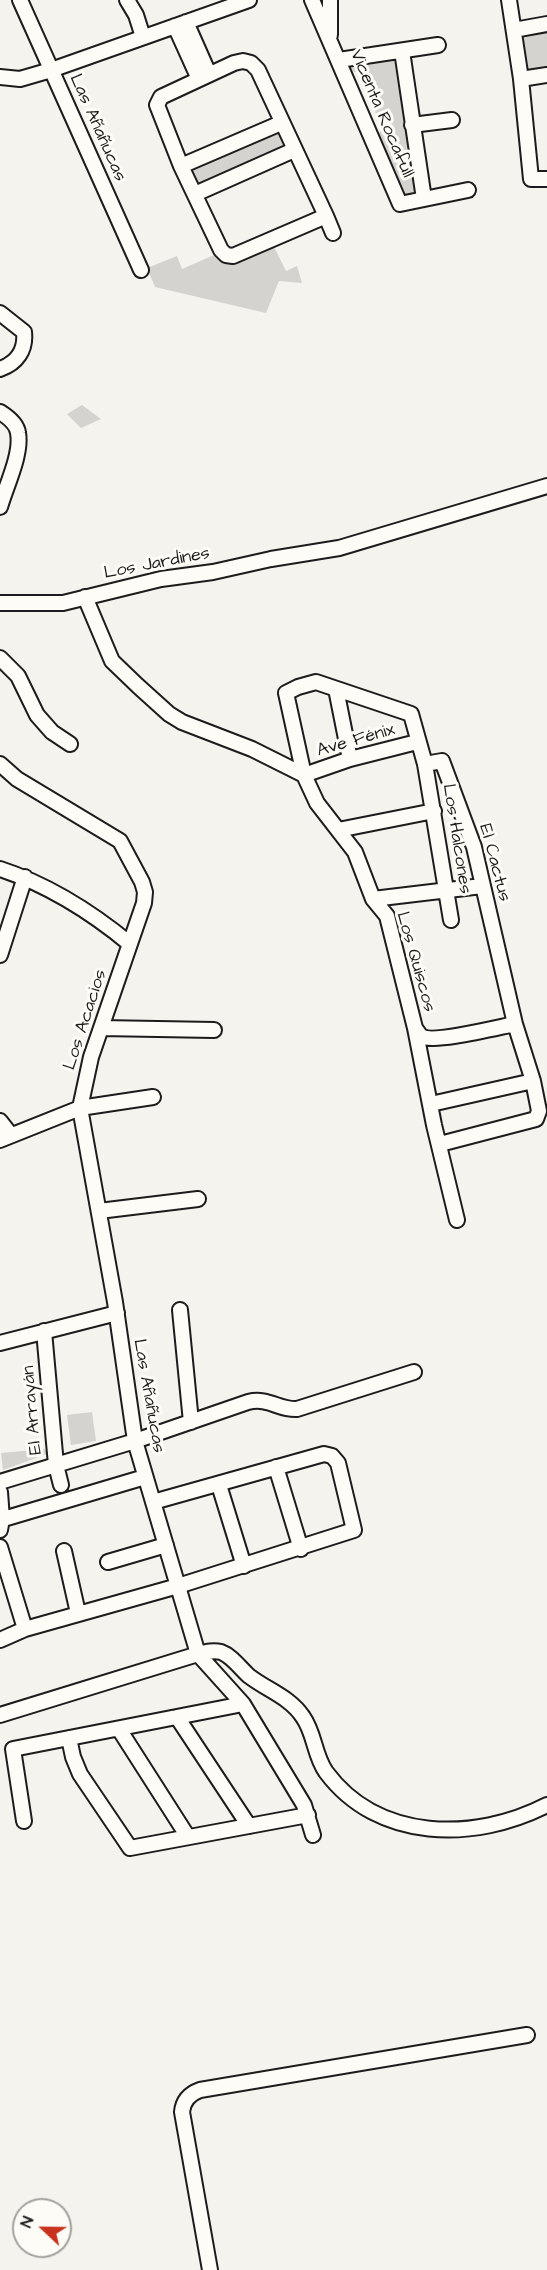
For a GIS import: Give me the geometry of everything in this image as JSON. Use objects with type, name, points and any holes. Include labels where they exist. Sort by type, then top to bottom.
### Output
[{"type":"street","name":"Las Añañucas","points":[[20,0],[141,270]]},
{"type":"street","points":[[0,77],[20,78],[51,70],[249,0]]},
{"type":"street","name":"Vicenta Rocafull","points":[[312,0],[400,204],[468,190]]},
{"type":"street","name":"Vicenta Rocafull","points":[[330,0],[331,40]]},
{"type":"street","points":[[509,0],[521,79],[531,179],[547,179]]},
{"type":"street","points":[[128,3],[136,15],[139,39]]},
{"type":"street","points":[[180,24],[204,77]]},
{"type":"street","points":[[514,30],[547,24]]},
{"type":"street","points":[[339,60],[438,45]]},
{"type":"street","points":[[402,51],[424,199]]},
{"type":"street","points":[[326,216],[236,256],[229,256],[221,250],[182,165],[157,105],[161,97],[238,61],[251,63],[258,70],[281,123],[326,216],[333,233]]},
{"type":"street","points":[[521,79],[547,75]]},
{"type":"street","points":[[412,125],[452,120]]},
{"type":"street","points":[[182,165],[281,123]]},
{"type":"street","points":[[195,194],[294,150]]},
{"type":"street","points":[[0,313],[24,332],[25,341],[18,358],[10,366],[0,369]]},
{"type":"street","points":[[0,412],[12,421],[18,432],[15,462],[0,507]]},
{"type":"street","name":"Los Jardines","points":[[0,603],[63,603],[161,579],[213,572],[339,548],[547,486]]},
{"type":"street","points":[[85,597],[112,661],[169,714],[182,722],[252,749],[304,775]]},
{"type":"street","points":[[0,658],[18,676],[37,715],[52,732],[70,744]]},
{"type":"street","name":"Los Quiscos","points":[[336,689],[316,682],[286,693],[304,775],[317,803],[355,852],[373,899],[387,916],[415,1028],[457,1220]]},
{"type":"street","points":[[350,759],[336,689],[411,714],[425,764]]},
{"type":"street","name":"Ave Fénix","points":[[304,775],[350,759],[417,742]]},
{"type":"street","name":"El Cactus","points":[[425,764],[442,761],[474,847],[515,1024],[533,1081],[539,1111],[536,1119],[440,1144]]},
{"type":"street","name":"Los Acacios","points":[[0,764],[17,779],[115,836],[125,846],[145,892],[144,903],[86,1071],[80,1108]]},
{"type":"street","name":"Los Halcones","points":[[425,764],[451,920]]},
{"type":"street","points":[[338,830],[434,811]]},
{"type":"street","points":[[0,869],[25,877],[77,904],[130,944]]},
{"type":"street","points":[[0,955],[25,877]]},
{"type":"street","points":[[373,899],[482,886]]},
{"type":"street","points":[[415,1028],[421,1036],[428,1038],[446,1037],[515,1024]]},
{"type":"street","points":[[101,1028],[214,1030]]},
{"type":"street","points":[[431,1104],[533,1081]]},
{"type":"street","points":[[0,1121],[5,1137],[80,1108],[153,1097]]},
{"type":"street","name":"Las Añañucas","points":[[80,1108],[117,1313],[135,1441],[198,1654],[243,1704],[304,1805],[313,1835]]},
{"type":"street","points":[[99,1211],[198,1199]]},
{"type":"street","points":[[180,1311],[191,1422]]},
{"type":"street","points":[[0,1343],[117,1313]]},
{"type":"street","name":"El Arrayán","points":[[44,1331],[56,1466],[61,1485]]},
{"type":"street","points":[[0,1482],[135,1441],[254,1401],[266,1401],[285,1408],[297,1409],[414,1372]]},
{"type":"street","points":[[0,1640],[25,1629],[301,1549],[354,1530],[339,1467],[335,1459],[324,1454],[153,1502]]},
{"type":"street","points":[[276,1467],[301,1549]]},
{"type":"street","points":[[0,1492],[1,1523],[145,1477]]},
{"type":"street","points":[[219,1485],[244,1566]]},
{"type":"street","points":[[108,1562],[166,1545]]},
{"type":"street","points":[[0,1547],[25,1629]]},
{"type":"street","points":[[64,1551],[78,1613]]},
{"type":"street","points":[[0,1715],[213,1651],[223,1653],[250,1676],[294,1706],[308,1726],[315,1751],[328,1774],[349,1796],[373,1814],[418,1827],[465,1829],[514,1819],[547,1805]]},
{"type":"street","points":[[24,1821],[13,1749],[243,1704]]},
{"type":"street","points":[[177,1717],[249,1826]]},
{"type":"street","points":[[118,1729],[188,1837]]},
{"type":"street","points":[[69,1738],[80,1774],[130,1848],[308,1815]]},
{"type":"street","points":[[210,2270],[182,2112],[184,2102],[191,2094],[200,2090],[527,2035]]},
{"type":"shaded area","points":[[547,28],[547,70],[526,73],[521,34]]},
{"type":"shaded area","points":[[400,58],[420,194],[409,197],[404,193],[377,137],[382,128],[359,73],[347,70],[344,65]]},
{"type":"shaded area","points":[[278,127],[287,148],[199,188],[189,168]]},
{"type":"shaded area","points":[[273,245],[286,271],[297,266],[302,283],[279,281],[266,313],[155,287],[147,268],[177,256],[182,269],[214,255],[228,261],[236,261]]},
{"type":"shaded area","points":[[82,405],[101,419],[81,428],[67,414]]},
{"type":"shaded area","points":[[92,1412],[96,1441],[71,1445],[67,1415]]},
{"type":"shaded area","points":[[45,1449],[47,1454],[3,1470],[1,1453]]}]
